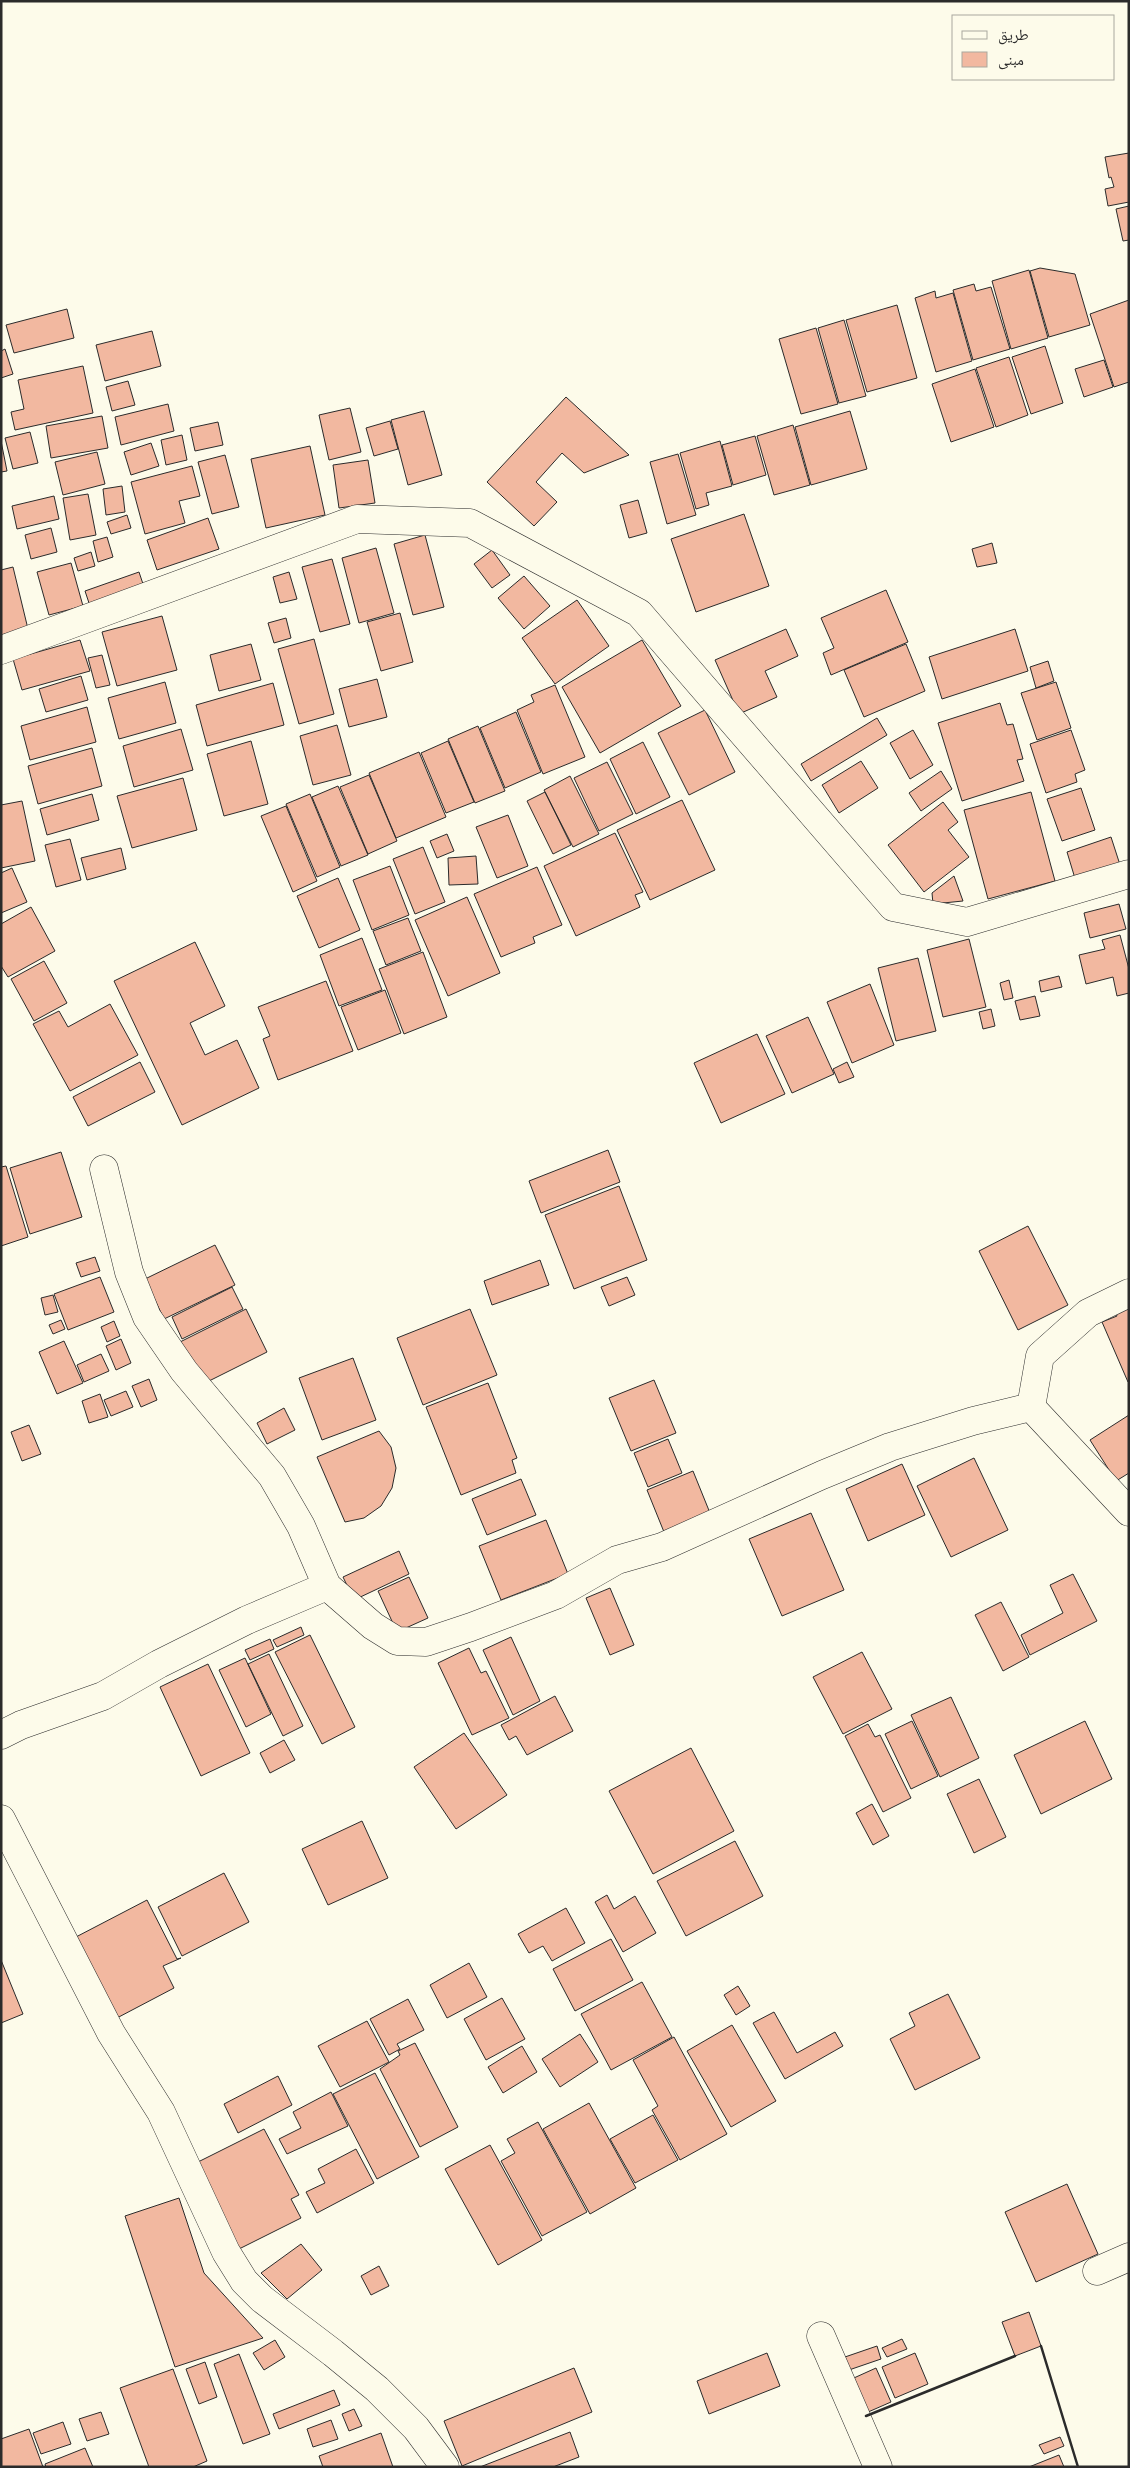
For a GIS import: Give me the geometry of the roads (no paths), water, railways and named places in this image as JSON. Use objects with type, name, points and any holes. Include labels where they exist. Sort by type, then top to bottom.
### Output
[{"type":"street","points":[[1,650],[357,519],[470,523],[639,613],[893,907],[968,922],[1129,874]]},
{"type":"street","points":[[104,1169],[129,1272],[147,1317],[184,1371],[272,1476],[301,1526],[327,1586],[373,1626],[397,1641],[426,1642],[556,1595],[617,1560],[662,1547],[890,1447],[973,1421],[1031,1407]]},
{"type":"street","points":[[1031,1407],[1040,1356],[1088,1313],[1129,1292]]},
{"type":"street","points":[[1031,1407],[1129,1512]]},
{"type":"street","points":[[1,1735],[21,1725],[103,1696],[159,1664],[247,1620],[327,1586]]},
{"type":"street","points":[[1,1819],[111,2033],[160,2112],[226,2252],[244,2281],[262,2299],[377,2389],[416,2428],[445,2467]]},
{"type":"street","points":[[1097,2271],[1129,2256]]},
{"type":"street","points":[[821,2336],[878,2467]]}]
